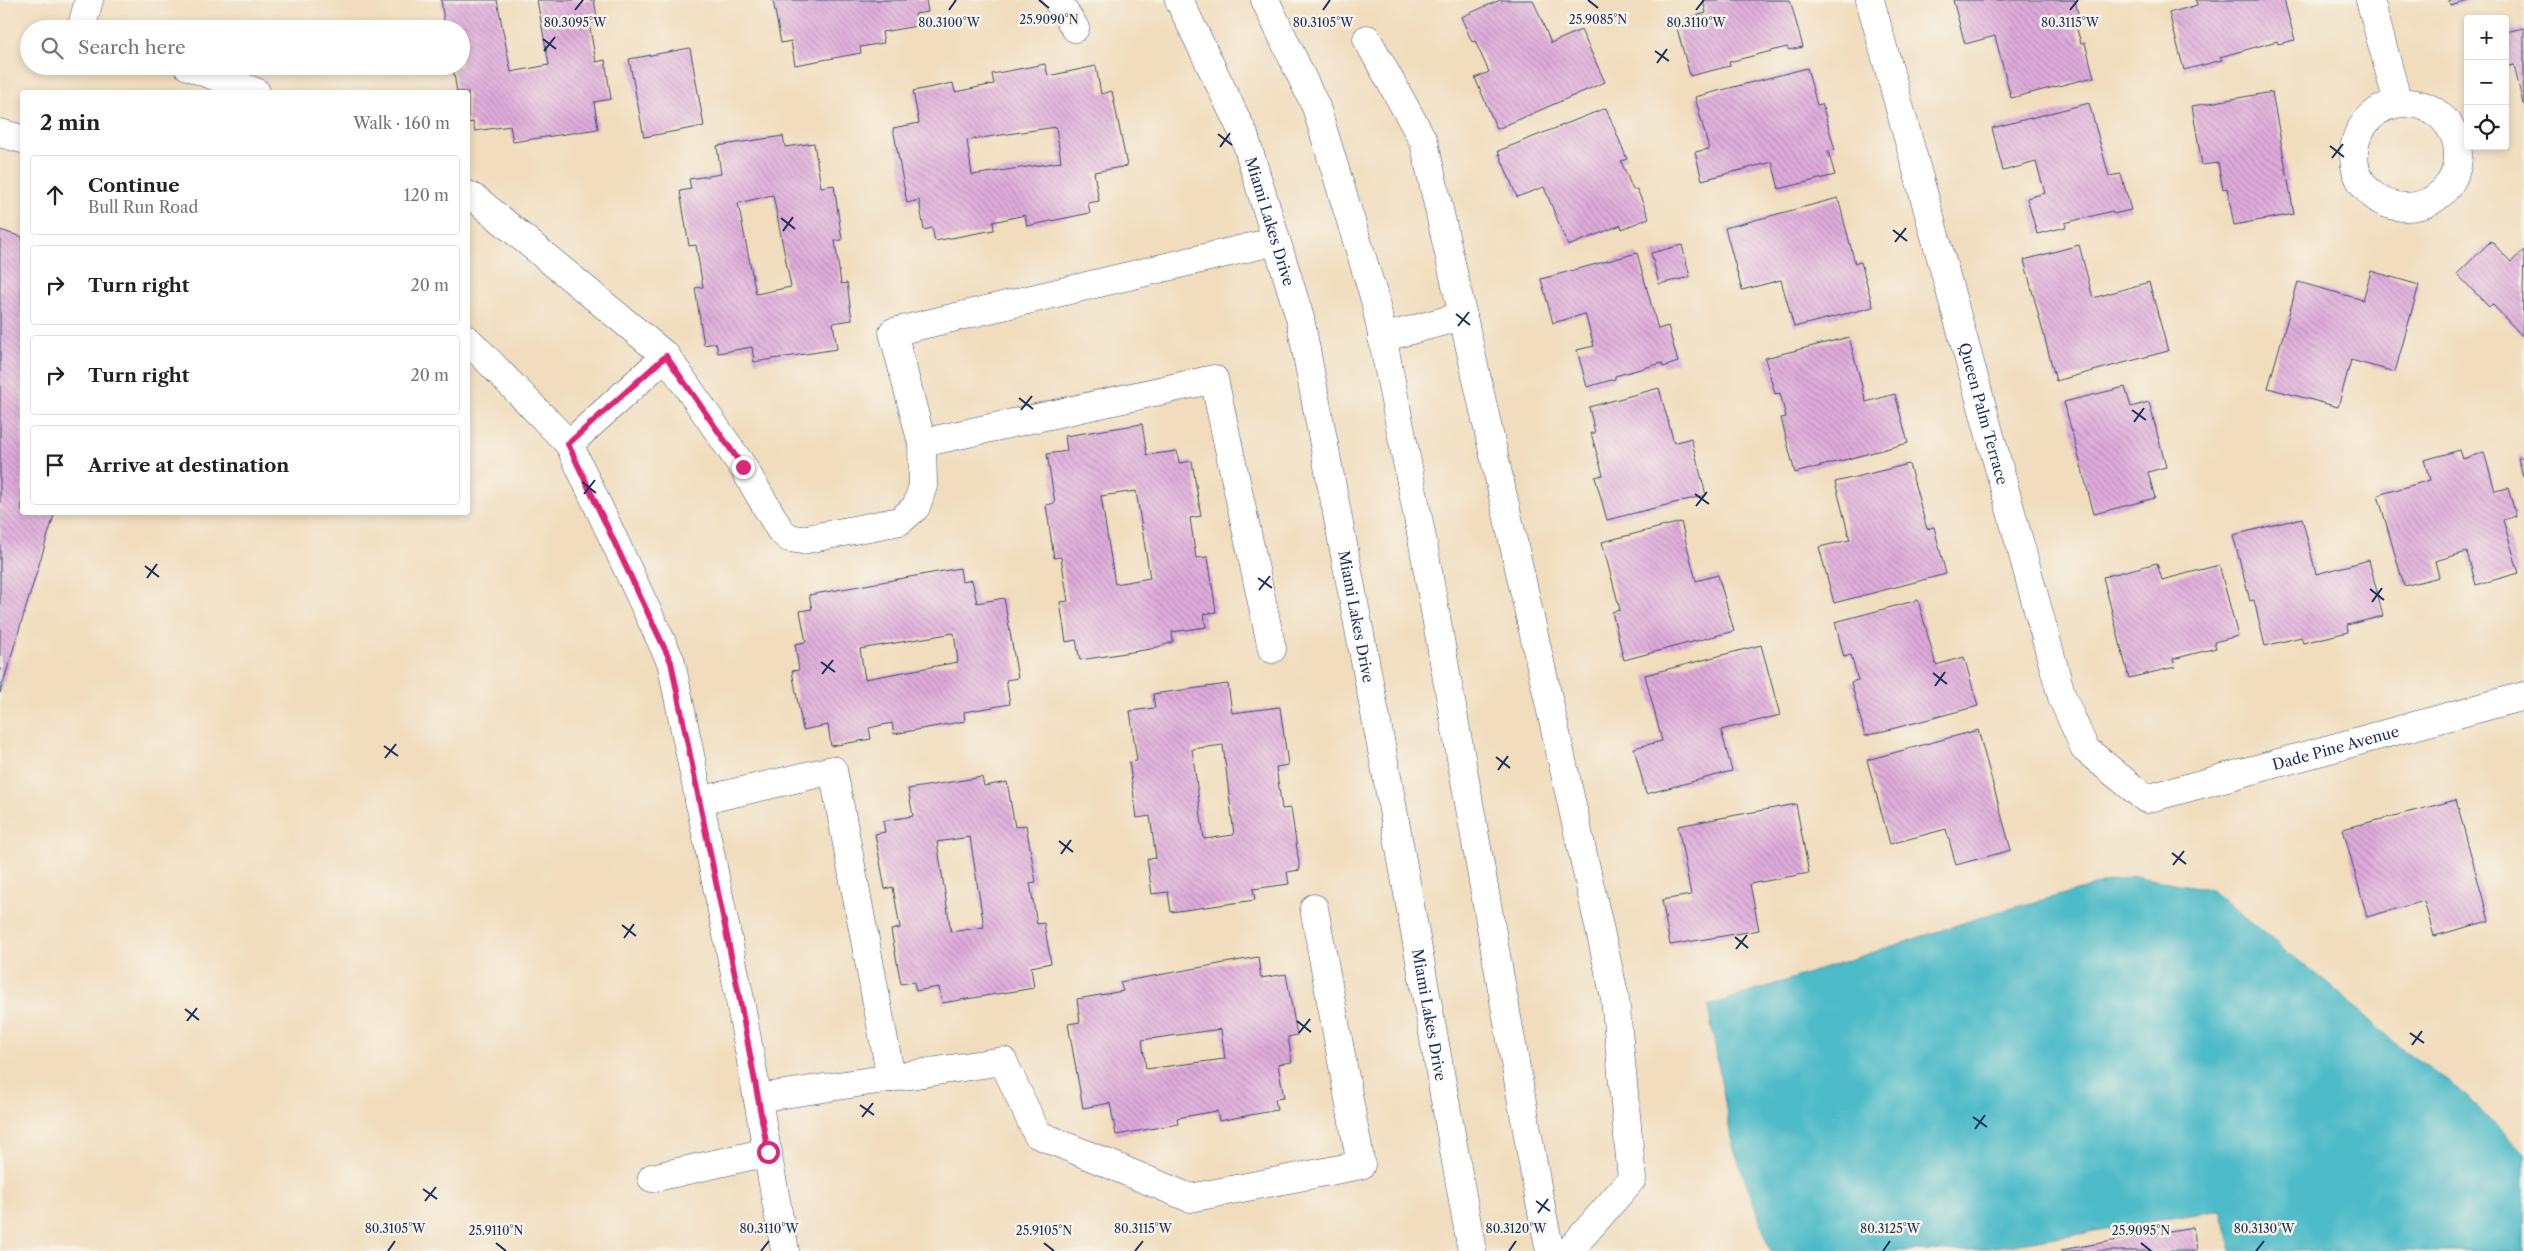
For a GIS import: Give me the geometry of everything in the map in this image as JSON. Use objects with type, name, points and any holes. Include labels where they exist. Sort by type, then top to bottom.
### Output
[{"type":"street","points":[[83,20],[89,0]]},
{"type":"street","points":[[1057,0],[1075,28]]},
{"type":"street","name":"Miami Lakes Drive","points":[[1179,0],[1244,135],[1300,318],[1344,542],[1472,1251]]},
{"type":"street","points":[[1264,0],[1316,107],[1375,300],[1422,538],[1550,1251]]},
{"type":"street","name":"Queen Palm Terrace","points":[[1870,0],[2062,697],[2085,749],[2146,799]]},
{"type":"street","points":[[2370,0],[2398,103]]},
{"type":"street","points":[[1368,39],[1424,142],[1615,998],[1632,1179],[1569,1251]]},
{"type":"street","points":[[209,75],[242,89]]},
{"type":"street","points":[[0,133],[20,138]]},
{"type":"street","points":[[470,196],[666,356],[743,467],[780,530],[788,538],[802,540],[900,521],[916,507],[922,486],[922,443],[893,332],[1276,241]]},
{"type":"street","points":[[1382,338],[1463,316]]},
{"type":"street","points":[[470,342],[568,444],[671,662],[758,1098],[785,1251]]},
{"type":"street","points":[[568,444],[666,356]]},
{"type":"street","points":[[922,443],[1214,380],[1272,649]]},
{"type":"street","name":"Dade Pine Avenue","points":[[2146,799],[2524,696]]},
{"type":"street","points":[[699,801],[833,770],[891,1078]]},
{"type":"street","points":[[758,1098],[1004,1061],[1037,1134],[1190,1198],[1361,1165],[1314,908]]},
{"type":"street","points":[[652,1178],[768,1152]]},
{"type":"water","points":[[2132,876],[2209,889],[2340,994],[2400,1048],[2460,1089],[2524,1154],[2524,1251],[2232,1251],[2221,1210],[1971,1251],[1771,1251],[1732,1143],[1708,1006],[1994,913]]},
{"type":"building","points":[[441,0],[497,0],[511,72],[549,65],[537,0],[594,0],[598,22],[589,23],[596,62],[605,60],[611,99],[594,102],[598,129],[513,142],[510,126],[475,131],[473,122],[470,123],[470,90],[457,90],[454,75],[470,75],[470,20],[444,20]]},
{"type":"building","points":[[773,0],[926,0],[928,12],[915,14],[917,26],[882,32],[884,43],[860,47],[861,53],[795,65],[791,41],[781,43]]},
{"type":"building","points":[[1500,0],[1533,0],[1551,43],[1581,30],[1605,82],[1497,129],[1475,78],[1489,72],[1475,41],[1472,42],[1461,17]]},
{"type":"building","points":[[1703,0],[1790,0],[1803,47],[1789,50],[1787,47],[1729,62],[1730,66],[1690,76],[1675,21],[1706,13]]},
{"type":"building","points":[[1953,0],[2075,0],[2079,18],[2074,19],[2081,43],[2085,43],[2094,77],[2011,98],[1995,36],[1965,44]]},
{"type":"building","points":[[2196,0],[2284,0],[2295,40],[2278,44],[2277,41],[2220,57],[2222,60],[2184,70],[2169,13],[2197,5]]},
{"type":"building","points":[[2449,0],[2469,0],[2469,1],[2450,6]]},
{"type":"building","points":[[2524,28],[2524,104],[2514,65],[2509,66],[2509,31]]},
{"type":"building","points":[[690,48],[704,126],[644,137],[629,59]]},
{"type":"building","points":[[1045,64],[1048,76],[1096,66],[1101,94],[1112,91],[1127,166],[1094,172],[1099,201],[1088,203],[1090,213],[1027,226],[1025,215],[993,222],[994,230],[935,241],[932,228],[924,230],[919,200],[907,203],[893,128],[919,123],[913,91],[953,83],[955,92],[994,84],[992,74]],"holes":[[[1056,127],[1061,162],[972,175],[967,140]]]},
{"type":"building","points":[[1807,68],[1817,105],[1822,104],[1835,150],[1828,151],[1835,175],[1779,189],[1772,162],[1702,180],[1695,152],[1709,149],[1695,97]]},
{"type":"building","points":[[2272,92],[2294,214],[2234,225],[2227,188],[2223,189],[2218,163],[2202,165],[2192,106]]},
{"type":"building","points":[[2089,103],[2109,176],[2121,174],[2131,210],[2113,214],[2112,211],[2065,223],[2066,227],[2037,234],[2027,198],[2045,193],[2036,162],[2003,171],[1992,128]]},
{"type":"building","points":[[1606,108],[1627,159],[1621,161],[1633,190],[1637,189],[1649,218],[1622,229],[1621,225],[1568,246],[1544,187],[1517,197],[1498,151]]},
{"type":"building","points":[[783,136],[785,147],[814,143],[821,187],[834,185],[842,240],[835,241],[841,284],[847,283],[852,320],[833,323],[837,349],[754,362],[752,347],[718,353],[716,343],[704,345],[695,288],[703,287],[696,245],[689,246],[680,191],[691,189],[689,179],[721,174],[717,146]],"holes":[[[773,195],[791,287],[756,294],[738,203]]]},
{"type":"building","points":[[1838,198],[1855,263],[1861,262],[1873,307],[1794,327],[1781,280],[1742,290],[1725,228]]},
{"type":"building","points":[[0,230],[20,236],[20,515],[54,515],[0,693]]},
{"type":"building","points":[[2491,241],[2511,262],[2524,250],[2522,336],[2492,304],[2489,307],[2457,274]]},
{"type":"building","points":[[1682,245],[1690,277],[1659,284],[1651,253]]},
{"type":"building","points":[[2079,245],[2093,298],[2149,282],[2168,351],[2056,381],[2024,260]]},
{"type":"building","points":[[1637,253],[1658,329],[1668,326],[1678,362],[1663,367],[1662,363],[1615,376],[1615,379],[1587,387],[1577,350],[1594,346],[1585,314],[1553,323],[1541,279]]},
{"type":"building","points":[[2371,271],[2419,285],[2395,372],[2351,360],[2338,407],[2268,388],[2298,282],[2363,300]]},
{"type":"building","points":[[1849,337],[1866,402],[1895,394],[1908,443],[1795,473],[1781,418],[1786,417],[1780,393],[1775,394],[1765,358]]},
{"type":"building","points":[[2125,387],[2131,407],[2149,402],[2166,467],[2148,472],[2155,498],[2094,514],[2064,402]]},
{"type":"building","points":[[1659,388],[1674,443],[1691,438],[1706,495],[1607,520],[1595,477],[1603,475],[1591,433],[1595,433],[1589,407]]},
{"type":"building","points":[[1142,424],[1147,455],[1177,451],[1179,463],[1192,461],[1201,516],[1190,518],[1196,558],[1208,557],[1216,612],[1204,614],[1206,627],[1172,632],[1173,642],[1151,649],[1080,660],[1076,640],[1066,642],[1060,602],[1068,601],[1061,557],[1054,558],[1046,505],[1055,503],[1047,454],[1067,451],[1065,436]],"holes":[[[1136,491],[1150,578],[1115,584],[1101,496]]]},
{"type":"building","points":[[2460,450],[2463,459],[2484,452],[2495,491],[2508,488],[2516,516],[2503,520],[2519,573],[2476,585],[2467,552],[2435,561],[2439,577],[2404,586],[2378,495],[2430,480],[2424,460]]},
{"type":"building","points":[[2524,457],[2524,477],[2523,477],[2518,458]]},
{"type":"building","points":[[1909,464],[1927,529],[1934,527],[1946,574],[1834,603],[1819,547],[1850,540],[1835,482]]},
{"type":"building","points":[[2302,518],[2316,574],[2369,560],[2383,616],[2347,625],[2348,632],[2303,643],[2301,637],[2265,646],[2254,600],[2250,601],[2233,535]]},
{"type":"building","points":[[1681,522],[1696,581],[1718,575],[1734,631],[1624,660],[1612,612],[1620,610],[1602,542]]},
{"type":"building","points":[[2157,563],[2162,580],[2219,565],[2238,636],[2214,642],[2216,648],[2173,659],[2175,667],[2129,678],[2103,577]]},
{"type":"building","points":[[960,568],[962,582],[972,580],[977,603],[1004,598],[1018,678],[1006,680],[1010,704],[964,712],[965,721],[894,734],[892,723],[869,728],[871,739],[831,746],[828,725],[803,730],[792,671],[799,670],[795,644],[806,642],[800,611],[812,609],[809,595]],"holes":[[[954,633],[958,662],[865,679],[860,649]]]},
{"type":"building","points":[[1918,600],[1936,665],[1964,657],[1978,706],[1865,736],[1851,682],[1858,680],[1851,655],[1844,657],[1835,622]]},
{"type":"building","points":[[1761,645],[1780,715],[1721,730],[1732,771],[1646,794],[1634,748],[1662,741],[1645,675]]},
{"type":"building","points":[[1228,684],[1232,713],[1280,707],[1288,765],[1276,767],[1282,809],[1291,808],[1300,870],[1287,872],[1289,884],[1253,889],[1255,900],[1171,912],[1168,892],[1152,894],[1147,859],[1156,858],[1150,816],[1137,818],[1129,762],[1137,761],[1130,711],[1155,708],[1153,694]],"holes":[[[1223,745],[1234,835],[1204,839],[1192,749]]]},
{"type":"building","points":[[1978,730],[2011,850],[1956,865],[1946,829],[1890,844],[1867,760]]},
{"type":"building","points":[[982,777],[984,786],[1007,782],[1015,827],[1026,825],[1036,882],[1030,883],[1037,924],[1044,923],[1051,963],[1031,967],[1034,988],[942,1003],[939,987],[916,991],[914,982],[901,984],[891,930],[900,928],[893,887],[885,889],[875,834],[885,832],[883,821],[913,816],[908,789]],"holes":[[[970,837],[984,927],[951,932],[937,842]]]},
{"type":"building","points":[[2456,800],[2489,921],[2434,936],[2424,901],[2367,917],[2343,829]]},
{"type":"building","points":[[1796,804],[1809,873],[1750,884],[1759,930],[1670,945],[1662,900],[1691,895],[1678,826]]},
{"type":"building","points":[[1258,957],[1261,978],[1286,974],[1297,1035],[1288,1037],[1292,1062],[1278,1064],[1284,1098],[1275,1099],[1277,1110],[1219,1121],[1217,1111],[1177,1118],[1178,1124],[1116,1135],[1110,1103],[1083,1108],[1068,1024],[1080,1022],[1077,999],[1123,991],[1120,982]],"holes":[[[1221,1029],[1225,1059],[1146,1069],[1142,1040]]]},
{"type":"building","points":[[2193,1227],[2197,1251],[2061,1250]]},
{"type":"route","points":[[743,467],[666,356],[568,444],[671,662],[738,990],[768,1152]]}]
